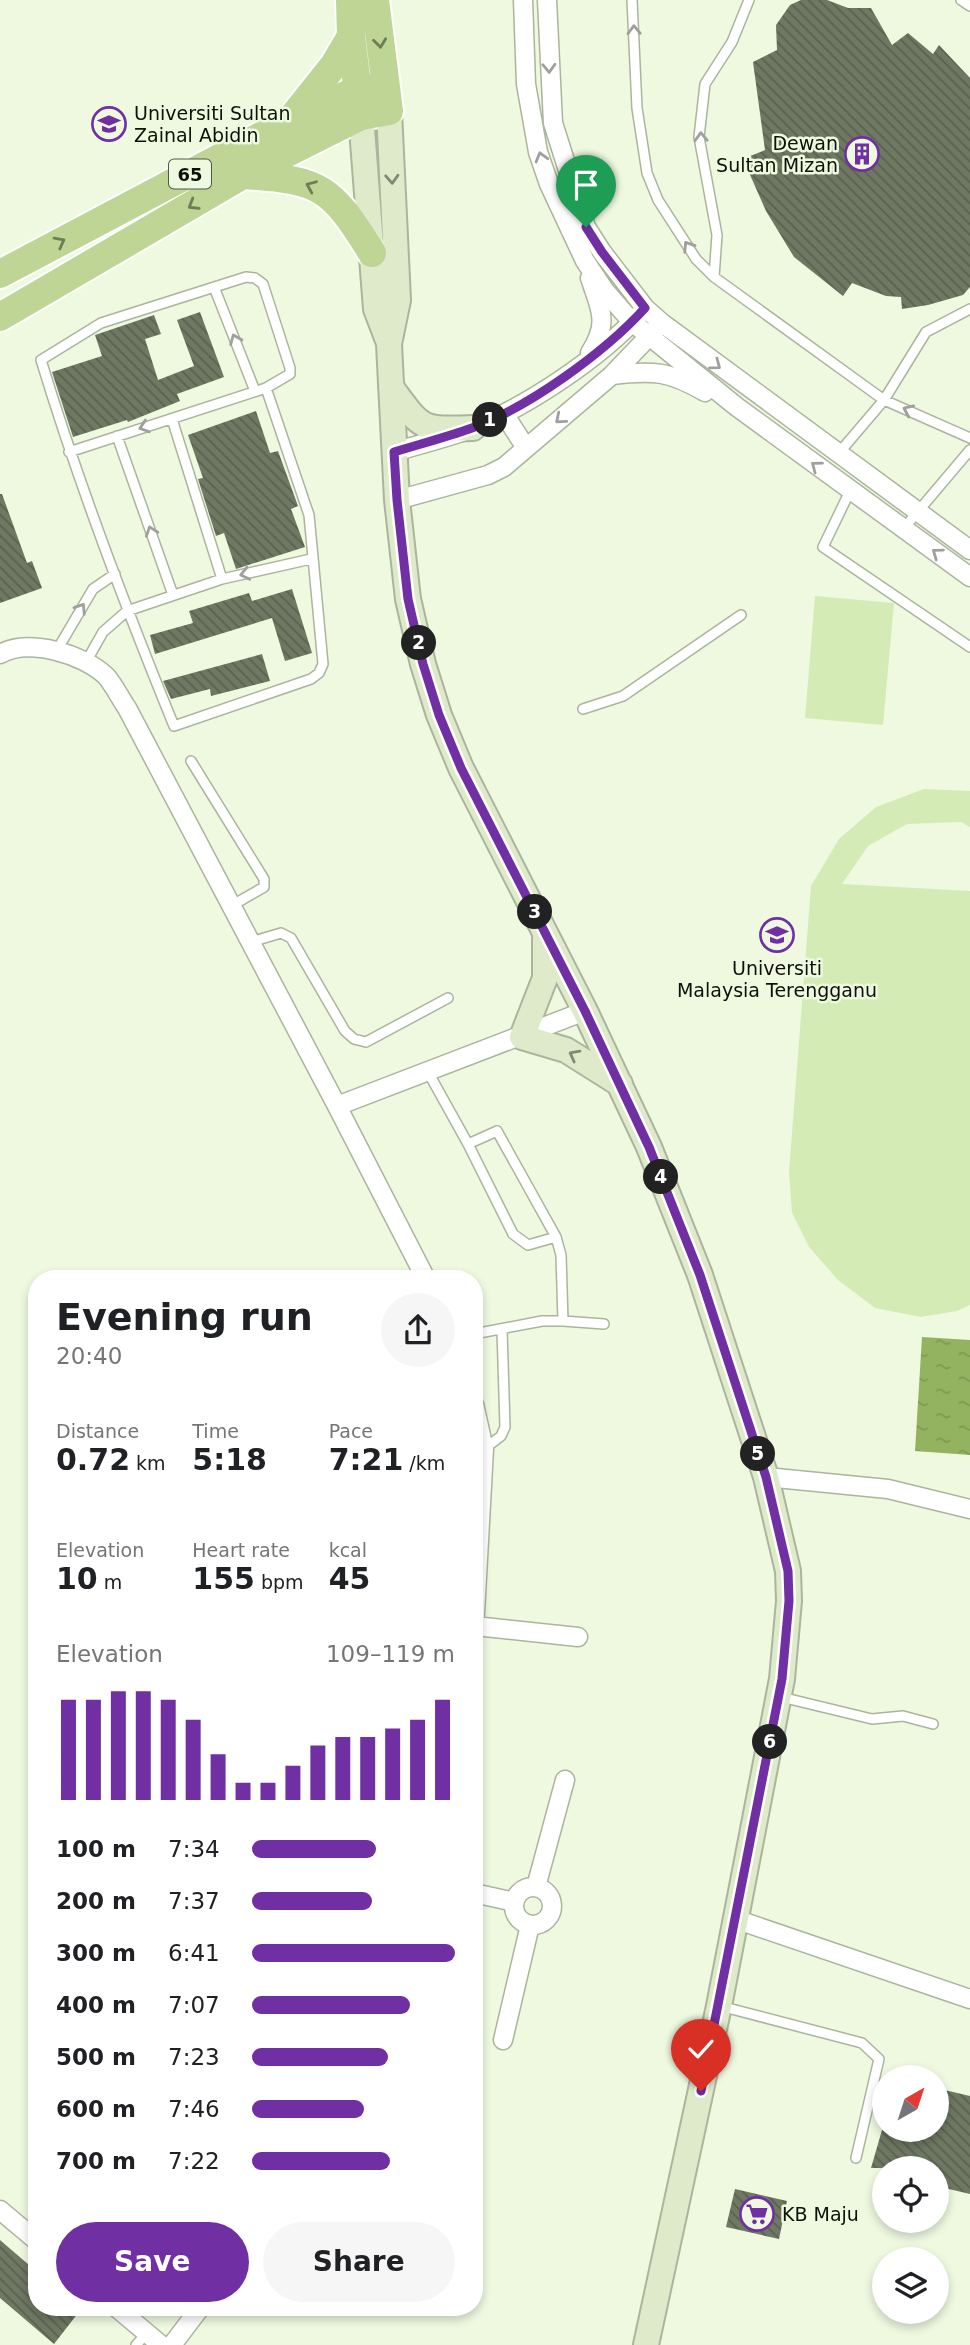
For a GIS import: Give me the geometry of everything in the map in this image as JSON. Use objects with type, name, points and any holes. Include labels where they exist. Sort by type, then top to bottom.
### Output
[{"type":"main road","points":[[350,0],[351,36],[373,101],[398,300],[389,344],[397,500],[408,599],[423,664],[439,715],[461,768],[585,1011],[649,1147],[700,1275],[766,1477],[788,1571],[789,1601],[779,1696],[719,2006],[646,2345]]},
{"type":"main road","points":[[375,0],[372,253],[376,309],[389,344]]},
{"type":"main road","points":[[289,121],[313,95],[351,36]]},
{"type":"main road","name":"65","points":[[0,274],[289,121],[373,101]]},
{"type":"main road","name":"65","points":[[0,317],[373,101]]},
{"type":"main road","points":[[243,175],[284,178],[309,184],[328,194],[346,212],[372,253]]},
{"type":"main road","points":[[391,387],[418,423],[438,429],[472,428]]},
{"type":"main road","points":[[545,932],[545,978],[522,1037],[566,1050],[621,1085]]},
{"type":"street","points":[[523,0],[526,84],[538,152],[549,184],[584,261],[603,320],[596,343],[582,365]]},
{"type":"street","points":[[547,0],[553,123],[586,227],[645,308],[970,550]]},
{"type":"street","points":[[584,261],[605,291],[649,337],[849,491],[970,577]]},
{"type":"street","points":[[394,452],[472,428],[504,414],[582,365],[645,308]]},
{"type":"street","points":[[397,500],[488,475],[504,467],[612,375],[662,323]]},
{"type":"street","points":[[612,375],[647,371],[664,373],[687,381],[737,407]]},
{"type":"street","points":[[504,414],[526,448]]},
{"type":"street","points":[[0,654],[11,648],[57,650],[86,662],[106,677],[127,708],[421,1270]]},
{"type":"street","points":[[337,1106],[585,1011]]},
{"type":"street","points":[[483,1444],[483,1468]]},
{"type":"street","points":[[766,1477],[888,1489],[970,1509]]},
{"type":"street","points":[[483,1627],[578,1637]]},
{"type":"street","points":[[537,1887],[565,1780]]},
{"type":"street","points":[[537,1887],[549,1895],[552,1910],[544,1922],[530,1925],[517,1917],[514,1902],[522,1890],[537,1887]]},
{"type":"street","points":[[483,1895],[514,1902]]},
{"type":"street","points":[[735,1919],[970,1999]]},
{"type":"street","points":[[503,2040],[530,1925]]},
{"type":"street","points":[[0,2210],[28,2233]]},
{"type":"street","points":[[123,2316],[142,2339],[161,2345]]},
{"type":"street","points":[[172,2345],[194,2316]]},
{"type":"lane","points":[[632,0],[637,108],[647,173],[658,200],[696,259],[714,277],[884,400],[970,438]]},
{"type":"lane","points":[[714,277],[717,234],[699,137],[705,84],[732,42],[749,0]]},
{"type":"lane","points":[[961,0],[970,6]]},
{"type":"lane","points":[[69,452],[266,388],[290,374],[263,284],[255,278],[246,277],[101,323],[41,360],[69,452],[127,611],[174,726],[311,679],[323,664],[309,515],[266,388]]},
{"type":"lane","points":[[214,287],[255,391]]},
{"type":"lane","points":[[838,454],[884,400],[926,332],[970,309]]},
{"type":"lane","points":[[172,418],[222,579]]},
{"type":"lane","points":[[117,436],[173,595]]},
{"type":"lane","points":[[904,528],[970,450]]},
{"type":"lane","points":[[849,491],[823,547],[970,647]]},
{"type":"lane","points":[[86,662],[103,632],[127,611],[222,579],[312,559]]},
{"type":"lane","points":[[57,650],[93,589],[115,574]]},
{"type":"lane","points":[[583,709],[623,696],[741,615]]},
{"type":"lane","points":[[191,761],[264,879],[264,887],[231,906]]},
{"type":"lane","points":[[251,942],[281,933],[291,937],[345,1031],[354,1039],[366,1042],[448,998]]},
{"type":"lane","points":[[428,1072],[513,1234],[528,1245],[556,1237]]},
{"type":"lane","points":[[468,1144],[497,1131],[556,1237],[561,1255],[563,1321]]},
{"type":"lane","points":[[483,1333],[542,1321],[604,1324]]},
{"type":"lane","points":[[484,1448],[501,1436],[505,1427],[502,1330]]},
{"type":"lane","points":[[779,1696],[872,1719],[903,1716],[933,1724]]},
{"type":"lane","points":[[719,2006],[862,2043],[878,2059],[856,2158]]},
{"type":"shaded area","points":[[815,596],[894,603],[883,725],[805,718]]},
{"type":"shaded area","points":[[924,789],[970,791],[970,827],[961,822],[907,824],[868,846],[842,884],[970,891],[970,1305],[957,1311],[921,1317],[875,1308],[838,1280],[809,1247],[792,1213],[789,1172],[811,886],[839,839],[876,807]]},
{"type":"water","points":[[922,1337],[970,1340],[970,1455],[915,1451]]},
{"type":"building","name":"Dewan Sultan Mizan","points":[[801,0],[827,0],[848,8],[871,8],[892,45],[908,33],[933,54],[939,45],[970,78],[970,287],[963,295],[902,309],[901,297],[886,296],[852,283],[843,296],[794,257],[766,211],[743,159],[765,150],[753,62],[777,50],[776,25],[790,5]]},
{"type":"building","points":[[200,312],[224,377],[177,394],[180,401],[128,422],[127,420],[73,437],[52,372],[102,356],[95,335],[154,315],[161,334],[145,339],[158,380],[194,366],[177,320]]},
{"type":"building","points":[[256,411],[270,453],[278,451],[298,506],[291,509],[305,547],[236,569],[224,533],[216,536],[198,479],[203,478],[188,435]]},
{"type":"building","points":[[0,494],[27,563],[32,561],[42,588],[0,603]]},
{"type":"building","points":[[292,589],[312,653],[285,661],[272,618],[155,654],[150,635],[193,623],[189,611],[249,593],[252,601]]},
{"type":"building","points":[[262,654],[270,681],[211,696],[210,689],[171,699],[163,681]]},
{"type":"building","points":[[949,2091],[970,2096],[970,2194],[949,2189],[949,2156],[874,2156],[879,2142],[949,2142]]},
{"type":"building","name":"KB Maju","points":[[735,2189],[787,2201],[779,2239],[726,2227]]},
{"type":"building","points":[[0,2240],[28,2264],[28,2316],[76,2316],[54,2344],[0,2298]]},
{"type":"place","name":"Universiti Sultan Zainal Abidin","points":[[109,124]]},
{"type":"place","name":"Dewan Sultan Mizan","points":[[862,154]]},
{"type":"place","name":"Universiti Malaysia Terengganu","points":[[777,935]]},
{"type":"place","name":"KB Maju","points":[[757,2214]]},
{"type":"route","points":[[586,227],[645,308],[582,365],[504,414],[472,428],[394,452],[408,599],[423,664],[439,715],[461,768],[585,1011],[649,1147],[700,1275],[766,1477],[788,1571],[789,1601],[782,1679],[701,2091]]}]
